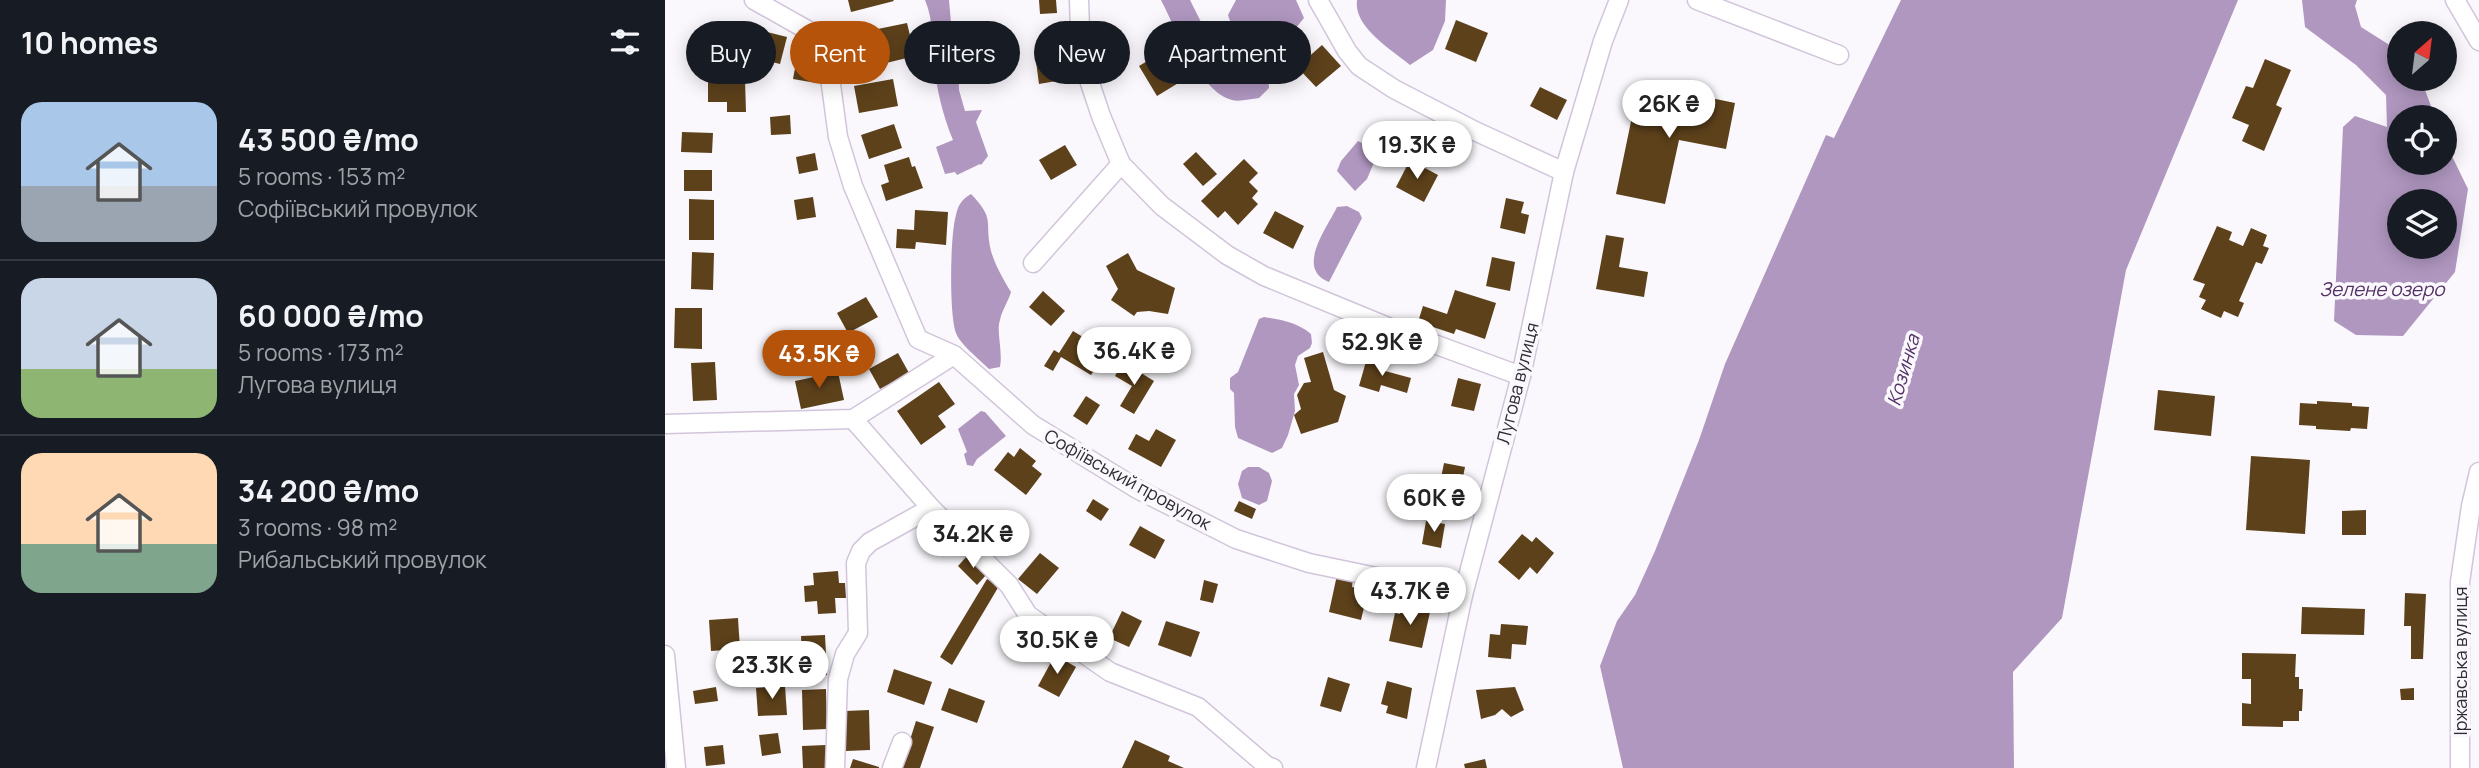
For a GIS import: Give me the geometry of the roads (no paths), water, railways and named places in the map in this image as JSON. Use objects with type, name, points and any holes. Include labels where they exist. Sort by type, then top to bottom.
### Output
[{"type":"street","name":"Софіївський провулок","points":[[754,0],[825,40],[838,137],[853,186],[918,339],[954,355],[1033,425],[1139,490],[1236,539],[1309,563],[1463,595]]},
{"type":"street","points":[[1079,0],[1080,29],[1089,80],[1121,164],[1162,206],[1227,256],[1264,276],[1376,322],[1521,376]]},
{"type":"street","points":[[1318,0],[1346,51],[1359,66],[1394,89],[1475,131],[1564,172]]},
{"type":"street","name":"Лугова вулиця","points":[[1426,768],[1463,595],[1521,376],[1564,172],[1603,41],[1619,0]]},
{"type":"street","points":[[1697,0],[1839,54]]},
{"type":"street","points":[[2455,0],[2479,41]]},
{"type":"street","points":[[1033,263],[1121,164]]},
{"type":"street","points":[[665,424],[853,419],[954,355]]},
{"type":"street","points":[[853,419],[931,508],[1009,585],[1028,615],[1110,672],[1198,706],[1266,766],[1273,768]]},
{"type":"street","name":"Іржавська вулиця","points":[[2460,768],[2460,582],[2479,472]]},
{"type":"street","points":[[835,768],[838,679],[845,654],[858,633],[856,563],[861,551],[870,542],[931,508]]},
{"type":"street","points":[[665,655],[676,768]]},
{"type":"street","points":[[892,768],[902,742]]},
{"type":"water","points":[[925,0],[949,0],[951,21],[930,21]]},
{"type":"water","points":[[1161,0],[1190,0],[1200,21],[1171,21]]},
{"type":"water","points":[[1236,0],[1296,0],[1304,18],[1302,21],[1230,21],[1228,15]]},
{"type":"water","points":[[1357,0],[1446,0],[1445,21],[1433,50],[1410,65],[1367,28],[1357,10]]},
{"type":"water","name":"Козинка","points":[[1901,0],[2238,0],[2126,270],[2062,618],[2013,672],[2014,768],[1623,768],[1600,666],[1617,621],[1635,595],[1655,551],[1699,440],[1725,364],[1826,135],[1834,138]]},
{"type":"water","name":"Зелене озеро","points":[[2302,0],[2357,0],[2355,6],[2361,27],[2387,43],[2387,91],[2425,91],[2431,105],[2387,105],[2387,127],[2386,95],[2356,65],[2305,27]]},
{"type":"water","points":[[937,84],[959,84],[965,111],[982,110],[976,122],[988,156],[981,165],[957,175],[955,172],[945,174],[936,147],[953,140]]},
{"type":"water","points":[[1269,84],[1269,88],[1259,98],[1235,101],[1220,95],[1209,85]]},
{"type":"water","name":"Зелене озеро","points":[[2355,116],[2387,127],[2387,175],[2457,175],[2457,167],[2468,189],[2455,272],[2403,336],[2356,335],[2334,321],[2343,127]]},
{"type":"water","points":[[1358,141],[1370,147],[1375,160],[1367,179],[1355,191],[1337,171],[1341,161]]},
{"type":"water","points":[[971,194],[984,210],[993,256],[1011,292],[999,325],[1000,367],[989,369],[958,337],[952,309],[954,225],[959,205]]},
{"type":"water","points":[[1347,206],[1359,212],[1362,218],[1329,282],[1319,276],[1314,258],[1321,237],[1337,207]]},
{"type":"water","points":[[1264,317],[1295,324],[1311,334],[1312,343],[1310,348],[1298,356],[1295,365],[1299,385],[1294,394],[1295,411],[1288,435],[1282,448],[1272,453],[1238,438],[1234,393],[1230,389],[1230,378],[1238,372],[1259,319]]},
{"type":"water","points":[[981,411],[985,412],[1006,436],[977,459],[973,466],[967,465],[964,454],[967,452],[958,429]]},
{"type":"water","points":[[1248,467],[1259,467],[1269,473],[1272,481],[1267,501],[1259,505],[1242,498],[1238,484],[1242,471]]}]
